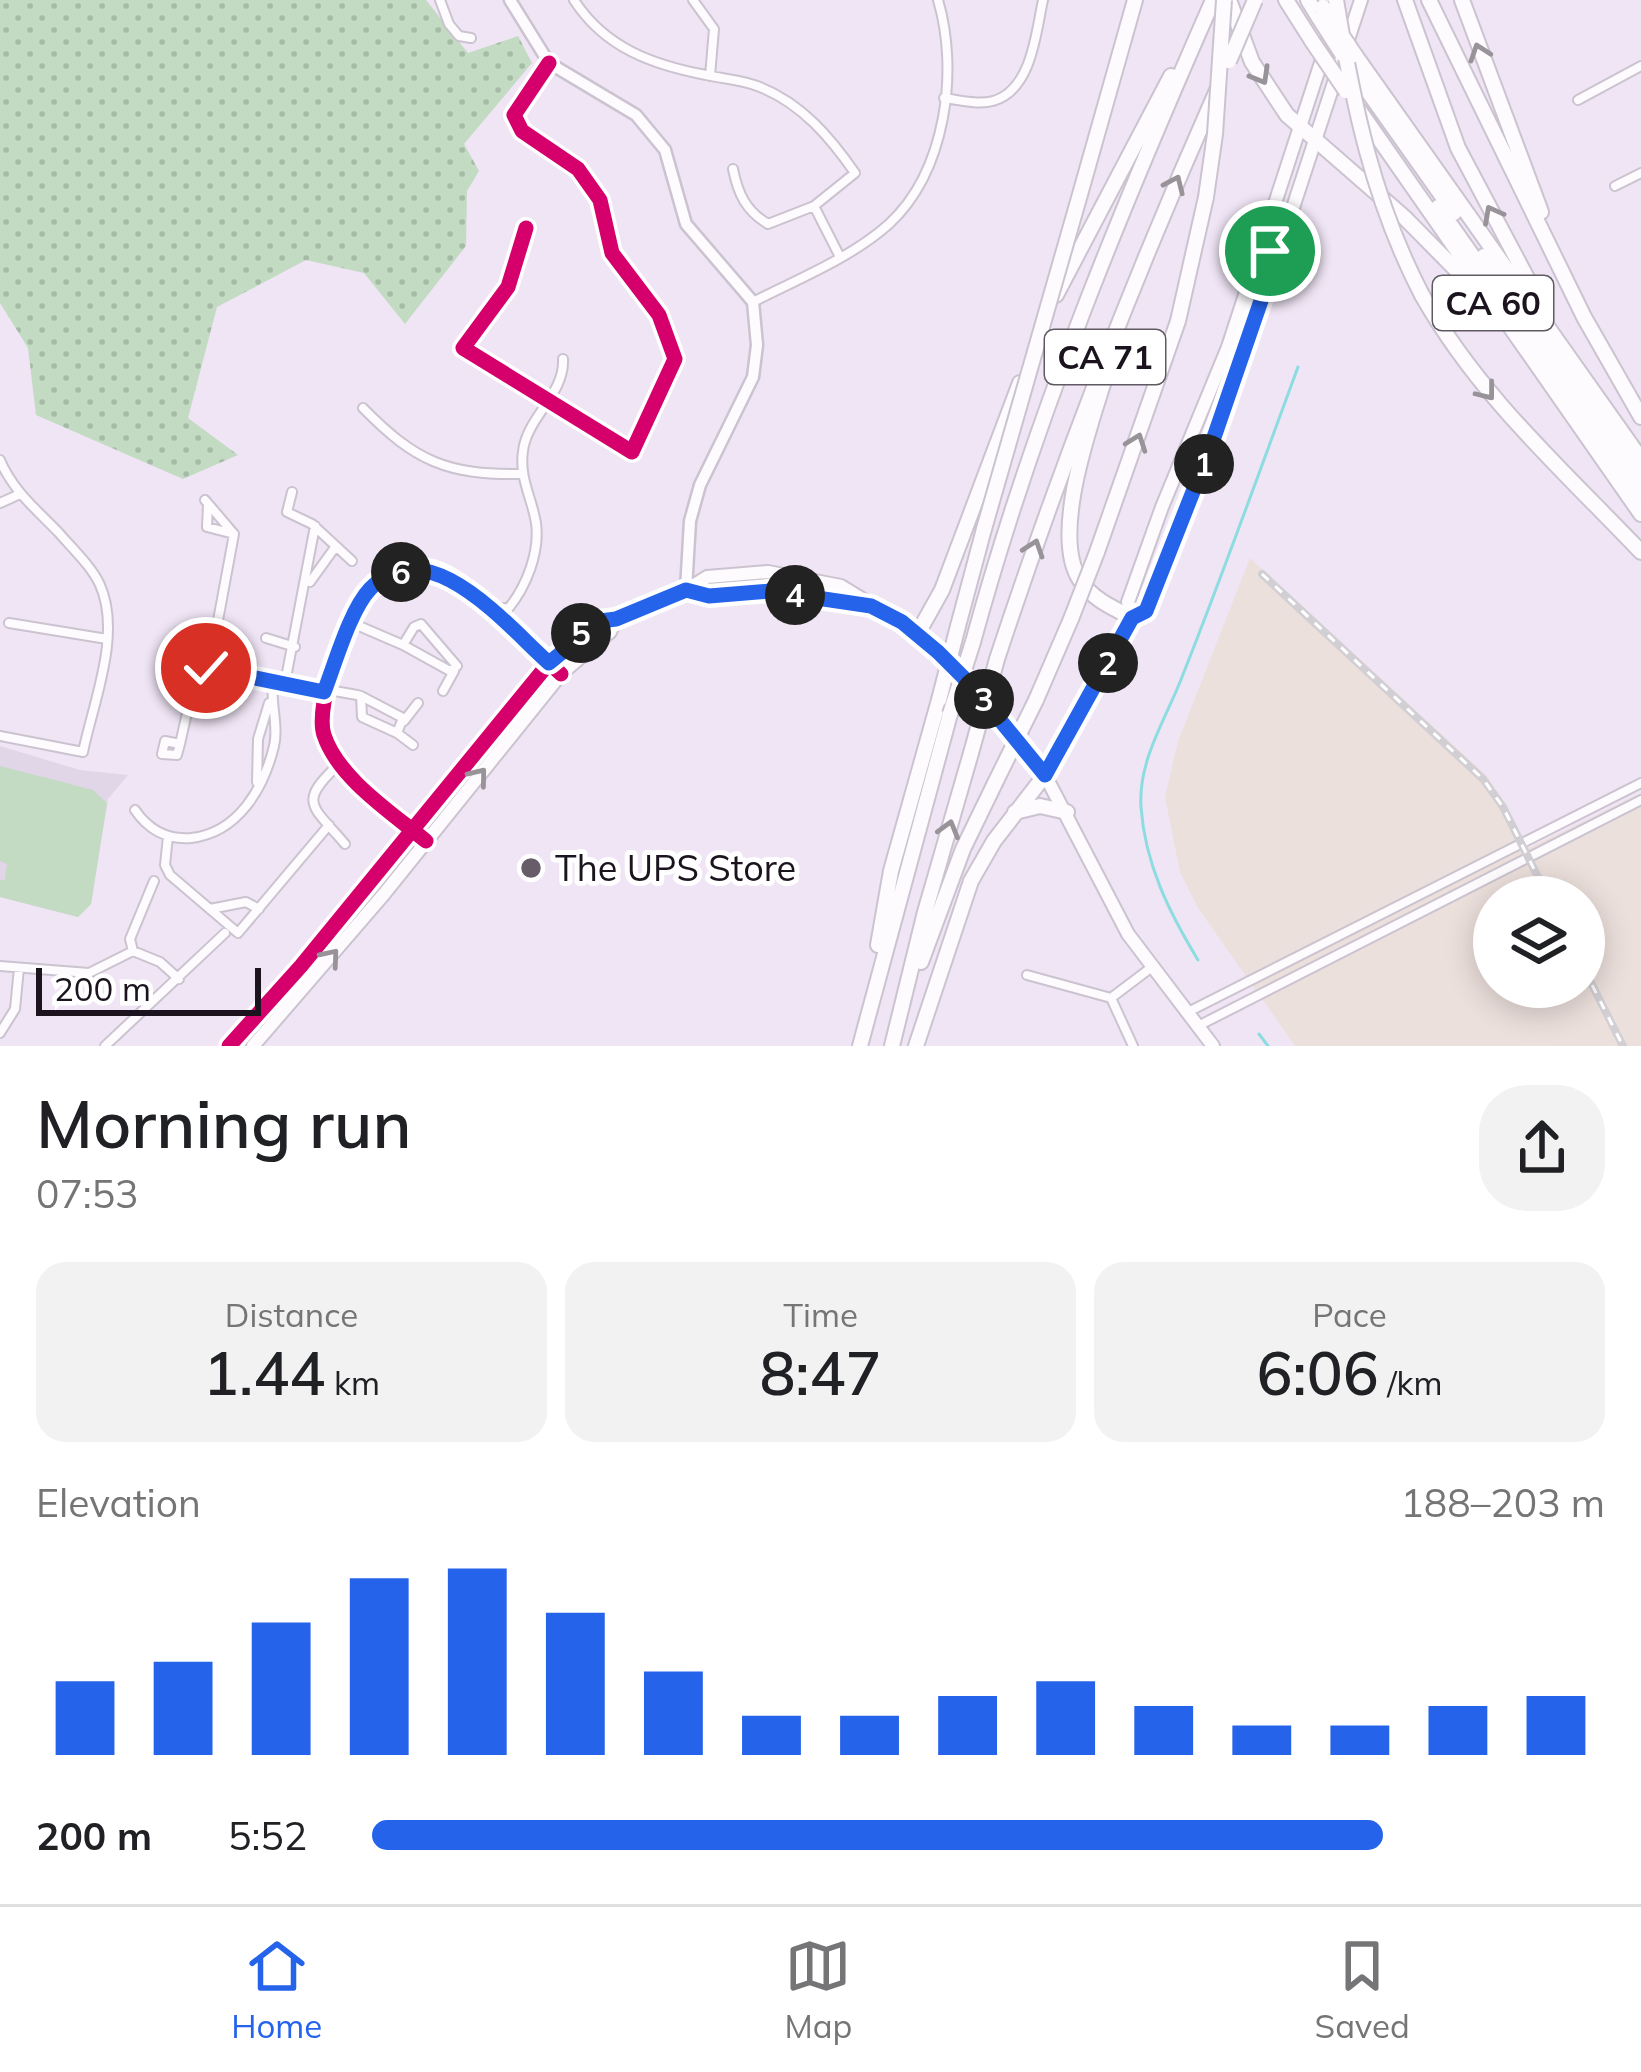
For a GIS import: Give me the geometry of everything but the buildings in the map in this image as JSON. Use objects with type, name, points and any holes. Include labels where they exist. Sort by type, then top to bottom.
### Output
[{"type":"highway","points":[[865,1024],[891,871],[1135,0]]},
{"type":"highway","name":"CA 71","points":[[860,1046],[1001,539],[1049,401],[1213,0]]},
{"type":"highway","points":[[1227,0],[1259,76],[1301,129],[1404,217],[1505,320]]},
{"type":"highway","points":[[898,1023],[963,848],[1071,620],[1173,339],[1206,197],[1227,0]]},
{"type":"highway","name":"CA 71","points":[[892,1046],[970,753],[1072,441],[1162,214],[1256,0]]},
{"type":"highway","name":"CA 60","points":[[1286,0],[1322,12],[1350,74],[1552,332],[1641,459]]},
{"type":"highway","points":[[1297,0],[1322,12],[1350,86],[1368,164],[1390,226],[1422,295],[1456,350],[1510,420],[1641,552]]},
{"type":"highway","points":[[1405,0],[1458,148],[1536,290],[1552,332]]},
{"type":"highway","points":[[1429,0],[1584,316],[1641,417]]},
{"type":"highway","points":[[1462,0],[1502,116],[1584,316]]},
{"type":"highway","name":"CA 60","points":[[1322,12],[1350,74],[1505,320],[1641,514]]},
{"type":"highway","points":[[918,633],[942,590],[1051,305],[1193,43]]},
{"type":"highway","points":[[1350,74],[1641,476]]},
{"type":"highway","points":[[1350,74],[1641,494]]},
{"type":"highway","points":[[1121,318],[1084,450],[1069,548],[1075,571],[1088,590],[1132,618]]},
{"type":"highway","points":[[916,1046],[964,898],[988,850],[1045,775]]},
{"type":"highway","points":[[1015,812],[1040,806],[1066,812]]},
{"type":"main road","points":[[1045,775],[1132,618],[1146,611],[1247,348],[1361,0]]},
{"type":"main road","points":[[1132,618],[1128,602],[1228,347],[1301,129],[1322,12]]},
{"type":"main road","points":[[1274,211],[1274,263]]},
{"type":"main road","points":[[229,1046],[301,966],[549,663],[584,631],[707,577],[768,572],[842,586],[918,633],[973,687],[1045,775],[1108,899],[1152,967],[1213,1046]]},
{"type":"main road","points":[[253,1046],[561,674],[610,632],[616,619]]},
{"type":"street","points":[[440,0],[459,36],[472,38]]},
{"type":"street","points":[[510,0],[549,63],[636,115],[665,150],[686,224],[754,302],[753,376],[700,485],[689,521],[686,590]]},
{"type":"street","points":[[574,0],[620,47],[657,65],[756,85],[784,98],[817,124],[855,173],[814,206],[768,224],[754,216],[739,195],[733,170]]},
{"type":"street","points":[[693,0],[715,29],[710,76]]},
{"type":"street","points":[[754,302],[840,257],[890,223],[922,181],[934,151],[950,54],[938,0]]},
{"type":"street","points":[[944,98],[990,103],[1006,95],[1031,55],[1043,0]]},
{"type":"street","points":[[526,228],[508,287],[463,348],[632,452],[675,359],[659,315],[612,253],[600,200],[578,169],[522,131],[514,115],[549,63]]},
{"type":"street","points":[[1578,100],[1641,66]]},
{"type":"street","points":[[1615,186],[1641,172]]},
{"type":"street","points":[[814,206],[840,257]]},
{"type":"street","points":[[500,612],[508,609],[534,564],[537,526],[522,474],[528,430],[564,371],[563,359]]},
{"type":"street","points":[[363,408],[409,449],[435,463],[475,475],[522,474]]},
{"type":"street","points":[[0,460],[20,494],[100,584],[107,613],[107,639],[83,752],[0,736]]},
{"type":"street","points":[[292,492],[287,512],[315,526],[352,561]]},
{"type":"street","points":[[0,503],[20,494]]},
{"type":"street","points":[[180,744],[195,677],[208,668],[234,534],[207,502],[207,527],[234,534]]},
{"type":"street","points":[[285,683],[315,526]]},
{"type":"street","points":[[305,588],[336,546]]},
{"type":"street","points":[[426,841],[339,764],[324,735],[320,710],[324,692],[370,589],[394,574],[431,570],[500,612],[561,674]]},
{"type":"street","points":[[9,622],[107,639]]},
{"type":"street","points":[[352,623],[456,668]]},
{"type":"street","points":[[178,632],[197,624],[218,628]]},
{"type":"street","points":[[404,645],[421,624],[456,668]]},
{"type":"street","points":[[266,638],[295,647]]},
{"type":"street","points":[[443,691],[465,653]]},
{"type":"street","points":[[208,668],[361,696],[404,721]]},
{"type":"street","points":[[256,790],[258,739],[273,680]]},
{"type":"street","points":[[135,810],[143,822],[168,836],[189,838],[230,825],[250,803],[275,742],[271,695]]},
{"type":"street","points":[[361,696],[362,717],[413,745]]},
{"type":"street","points":[[397,733],[418,703]]},
{"type":"street","points":[[339,764],[312,792],[315,806],[345,844]]},
{"type":"street","points":[[1188,1012],[1641,783]]},
{"type":"street","points":[[1198,1026],[1641,800]]},
{"type":"street","points":[[168,836],[165,865],[170,875],[238,933],[329,825]]},
{"type":"street","points":[[154,881],[130,939],[134,951],[160,962],[179,979]]},
{"type":"street","points":[[210,909],[246,902],[259,908]]},
{"type":"street","points":[[105,1046],[225,933]]},
{"type":"street","points":[[0,966],[89,973],[134,951]]},
{"type":"street","points":[[1112,998],[1152,967]]},
{"type":"street","points":[[0,1033],[15,1009],[19,968]]},
{"type":"street","points":[[1027,975],[1112,998]]},
{"type":"street","points":[[1112,998],[1133,1046]]},
{"type":"shaded area","points":[[1250,558],[1488,777],[1529,848],[1641,793],[1641,1046],[1295,1046],[1198,908],[1180,872],[1165,797],[1178,741]]},
{"type":"shaded area","points":[[0,746],[80,770],[128,775],[108,799],[91,904],[78,917],[0,897]]},
{"type":"green space","points":[[0,0],[426,0],[468,53],[518,36],[532,63],[464,144],[479,171],[467,191],[466,246],[405,324],[364,273],[306,260],[217,307],[188,418],[238,455],[183,479],[36,415],[28,348],[0,303]]},
{"type":"green space","points":[[0,766],[93,790],[107,803],[91,904],[78,917],[0,897],[7,864],[0,861]]},
{"type":"waterway","points":[[1198,960],[1153,868],[1143,828],[1141,790],[1154,740],[1212,600],[1298,367]]},
{"type":"waterway","points":[[1259,1034],[1268,1046]]},
{"type":"railway","points":[[1262,574],[1483,779],[1503,807],[1538,876]]},
{"type":"railway","points":[[1604,1008],[1623,1046]]},
{"type":"cycle path","points":[[526,228],[508,287],[463,348],[632,452],[675,359],[659,315],[612,253],[600,200],[578,169],[522,131],[514,115],[549,63]]},
{"type":"cycle path","points":[[426,841],[353,780],[324,735],[328,681],[362,599],[391,575],[432,570],[481,600],[561,674]]},
{"type":"cycle path","points":[[229,1046],[301,966],[549,663],[600,621],[686,590]]},
{"type":"place","name":"The UPS Store","points":[[531,868]]},
{"type":"route","points":[[206,668],[324,692],[370,589],[394,574],[413,570],[431,570],[466,588],[549,663],[600,621],[686,590],[709,596],[770,591],[871,606],[902,622],[973,687],[1045,775],[1132,618],[1146,611],[1247,348],[1274,263],[1270,251]]}]
